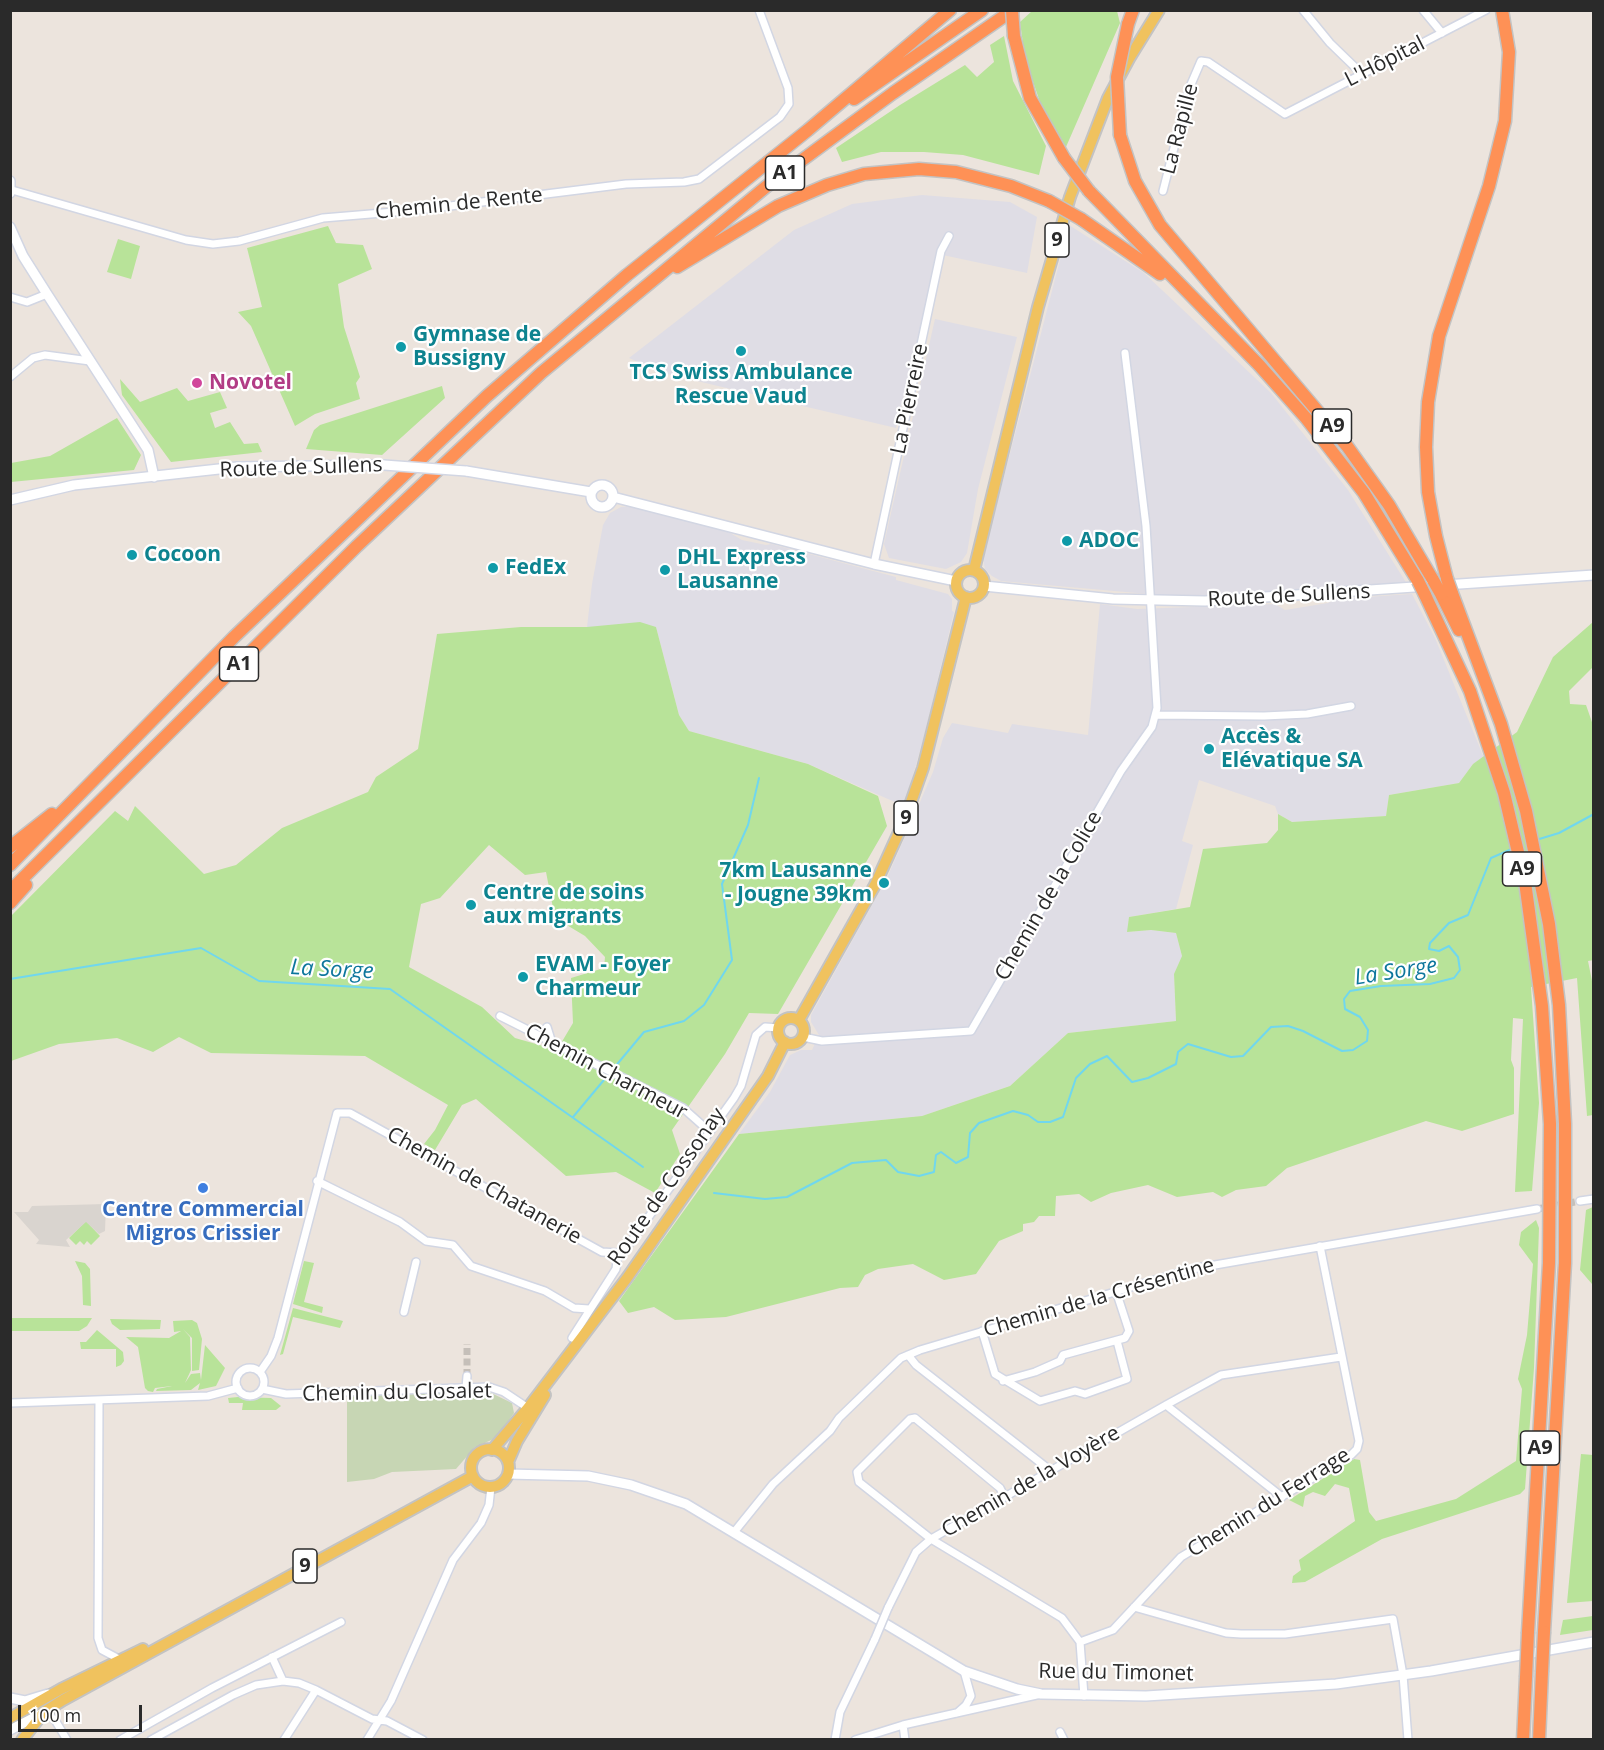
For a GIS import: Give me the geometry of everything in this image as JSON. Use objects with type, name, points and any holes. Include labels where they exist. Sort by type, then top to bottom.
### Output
[{"type":"highway","points":[[808,130],[950,10]]},
{"type":"highway","name":"A1","points":[[10,865],[234,637],[479,404],[611,288],[808,130],[982,10]]},
{"type":"highway","name":"A1","points":[[10,891],[426,479],[542,373],[713,228],[822,145],[1012,10]]},
{"type":"highway","name":"A9","points":[[1012,10],[1014,36],[1030,98],[1064,158],[1089,191],[1275,382],[1321,436],[1377,513],[1425,595],[1466,683],[1495,760],[1520,859],[1539,981],[1548,1078],[1550,1217],[1545,1356],[1523,1740]]},
{"type":"highway","name":"A9","points":[[1133,10],[1117,77],[1120,135],[1135,181],[1160,225],[1347,446],[1389,505],[1433,580],[1446,593],[1479,668],[1508,747],[1537,856],[1555,967],[1564,1077],[1566,1216],[1560,1379],[1539,1740]]},
{"type":"highway","points":[[1446,593],[1447,579],[1429,500],[1426,447],[1428,402],[1442,325],[1489,186],[1505,121],[1509,52],[1502,10]]},
{"type":"highway","points":[[640,290],[778,206],[827,184],[864,174],[919,169],[956,172],[1011,186],[1049,201],[1081,219],[1140,259],[1212,317]]},
{"type":"highway","points":[[10,847],[91,783]]},
{"type":"highway","points":[[10,903],[70,834]]},
{"type":"main road","name":"9","points":[[974,570],[1041,298],[1070,197],[1108,98],[1159,10]]},
{"type":"main road","points":[[10,227],[23,256],[148,450],[154,477]]},
{"type":"main road","name":"Route de Sullens","points":[[10,500],[74,485],[266,465],[384,465],[466,471],[591,492]]},
{"type":"main road","points":[[604,485],[612,490],[613,497],[607,506],[599,507],[591,500],[591,492],[595,487],[604,485]]},
{"type":"main road","points":[[613,497],[874,564],[956,581]]},
{"type":"main road","points":[[974,570],[980,574],[984,586],[979,594],[966,597],[958,591],[956,581],[962,572],[974,570]]},
{"type":"main road","name":"Route de Sullens","points":[[984,586],[1150,602],[1269,599],[1593,575]]},
{"type":"main road","name":"9","points":[[799,1020],[882,872],[905,819],[923,768],[966,597]]},
{"type":"main road","points":[[787,1019],[799,1020],[804,1029],[804,1037],[798,1043],[785,1042],[779,1036],[778,1028],[787,1019]]},
{"type":"main road","name":"Route de Cossonay","points":[[492,1450],[528,1408],[726,1138],[773,1068],[785,1042]]},
{"type":"main road","name":"Route de Cossonay","points":[[508,1468],[517,1442],[573,1344]]},
{"type":"main road","points":[[485,1450],[502,1454],[508,1468],[502,1483],[491,1487],[480,1484],[473,1476],[472,1470],[475,1458],[485,1450]]},
{"type":"main road","name":"Rue du Timonet","points":[[508,1468],[588,1476],[631,1485],[686,1504],[735,1531],[964,1671],[1008,1687],[1041,1694],[1084,1696],[1209,1694],[1336,1684],[1403,1675],[1593,1642]]},
{"type":"main road","name":"9","points":[[22,1740],[44,1712],[188,1630],[473,1476]]},
{"type":"main road","name":"9","points":[[10,1718],[119,1659],[188,1630]]},
{"type":"main road","points":[[10,1698],[25,1701],[61,1689]]},
{"type":"main road","points":[[10,1730],[44,1712]]},
{"type":"street","name":"Chemin de Rente","points":[[11,188],[186,240],[213,244],[239,241],[323,218],[418,210],[626,184],[692,180],[699,178],[780,117],[789,104],[788,88],[759,10]]},
{"type":"street","points":[[1303,10],[1330,43],[1362,74]]},
{"type":"street","points":[[1423,10],[1442,33]]},
{"type":"street","name":"L'Hôpital","points":[[1285,114],[1486,10]]},
{"type":"street","name":"La Rapille","points":[[1163,191],[1188,89],[1201,61],[1208,62],[1285,114]]},
{"type":"street","name":"La Pierreire","points":[[874,564],[941,251],[949,236]]},
{"type":"street","points":[[10,297],[27,302],[47,294]]},
{"type":"street","points":[[1125,353],[1146,526],[1156,715],[1298,714],[1351,706]]},
{"type":"street","points":[[10,377],[33,358],[45,355],[90,361]]},
{"type":"street","name":"Chemin de la Colice","points":[[804,1037],[822,1041],[971,1031],[1116,780],[1152,727],[1156,715]]},
{"type":"street","name":"Chemin Charmeur","points":[[500,1016],[683,1108],[710,1132]]},
{"type":"street","points":[[548,1027],[552,1043]]},
{"type":"street","points":[[573,1344],[589,1309],[616,1269],[618,1253],[630,1243],[741,1086],[756,1035],[765,1027],[778,1028]]},
{"type":"street","name":"Chemin de Chatanerie","points":[[260,1372],[272,1356],[278,1338],[317,1181],[337,1113],[350,1113],[602,1252],[618,1253]]},
{"type":"street","points":[[317,1181],[400,1222],[426,1241],[453,1245],[471,1266],[545,1290],[574,1308],[589,1309]]},
{"type":"street","points":[[1580,1201],[1593,1199]]},
{"type":"street","name":"Chemin de la Crésentine","points":[[735,1531],[773,1484],[830,1431],[839,1418],[901,1358],[908,1355],[1192,1269],[1537,1209]]},
{"type":"street","name":"Chemin du Ferrage","points":[[1080,1641],[1113,1630],[1181,1557],[1357,1449],[1359,1441],[1320,1246]]},
{"type":"street","points":[[404,1312],[416,1262]]},
{"type":"street","points":[[1003,1381],[1035,1372],[1060,1361],[1063,1355],[1125,1338],[1129,1331],[1116,1291]]},
{"type":"street","points":[[982,1331],[995,1374],[1003,1381],[1040,1401],[1075,1391],[1084,1394],[1127,1379],[1117,1341]]},
{"type":"street","points":[[908,1355],[916,1365],[1051,1471]]},
{"type":"street","name":"Chemin de la Voyère","points":[[835,1740],[840,1712],[888,1608],[916,1552],[931,1539],[1221,1376],[1341,1357]]},
{"type":"street","points":[[10,1403],[208,1395],[238,1388],[250,1395],[262,1389],[264,1382],[260,1372],[253,1368],[242,1371],[237,1377],[238,1388]]},
{"type":"street","points":[[466,1388],[467,1376]]},
{"type":"street","name":"Chemin du Closalet","points":[[262,1389],[286,1394],[489,1387],[504,1392],[528,1408]]},
{"type":"street","points":[[10,1396],[23,1403]]},
{"type":"street","points":[[99,1401],[98,1638],[102,1650],[119,1659]]},
{"type":"street","points":[[1166,1405],[1282,1497]]},
{"type":"street","points":[[1004,1496],[1000,1488],[920,1420],[910,1419],[857,1472],[857,1478],[931,1539],[1048,1608],[1068,1624],[1080,1641],[1084,1696]]},
{"type":"street","points":[[367,1740],[400,1682],[453,1560],[481,1523],[489,1505],[491,1487]]},
{"type":"street","points":[[1134,1607],[1226,1633],[1240,1634],[1285,1634],[1393,1619],[1403,1675],[1408,1740]]},
{"type":"street","points":[[120,1740],[212,1688],[341,1622]]},
{"type":"street","points":[[272,1657],[283,1681]]},
{"type":"street","points":[[957,1713],[966,1705],[971,1696],[964,1671]]},
{"type":"street","points":[[150,1722],[154,1738],[219,1702],[256,1685],[283,1681],[299,1683],[316,1690],[372,1719],[380,1719],[423,1740]]},
{"type":"street","points":[[212,1688],[219,1702]]},
{"type":"street","points":[[284,1740],[316,1690]]},
{"type":"street","points":[[855,1740],[903,1725],[1041,1694]]},
{"type":"street","points":[[44,1712],[55,1720],[67,1740]]},
{"type":"street","points":[[903,1725],[905,1740]]},
{"type":"street","points":[[1060,1732],[1064,1740]]},
{"type":"shaded area","points":[[922,195],[1010,202],[1037,217],[1027,273],[938,254],[896,428],[663,373],[629,358],[794,230],[852,204]]},
{"type":"shaded area","points":[[1069,225],[1144,273],[1271,393],[1348,490],[1407,584],[1222,596],[1171,596],[1001,581],[985,569],[983,558]]},
{"type":"shaded area","points":[[935,319],[1017,337],[978,489],[967,553],[961,562],[946,569],[889,558],[884,544]]},
{"type":"shaded area","points":[[631,506],[725,530],[742,540],[771,544],[896,577],[896,580],[948,594],[952,599],[952,611],[954,612],[924,737],[904,806],[808,764],[689,731],[679,715],[656,627],[587,627],[603,525],[610,513],[621,507]]},
{"type":"shaded area","points":[[1412,594],[1435,638],[1484,758],[1473,764],[1459,783],[1389,795],[1386,816],[1292,822],[1278,814],[1275,806],[1199,780],[1182,841],[1193,845],[1176,909],[1129,917],[1128,932],[1151,930],[1176,933],[1182,956],[1174,975],[1176,1021],[1068,1033],[1010,1086],[922,1116],[739,1134],[770,1092],[790,1055],[801,1050],[812,1050],[819,1035],[811,1022],[811,1015],[887,878],[933,772],[943,738],[952,723],[1008,733],[1012,724],[1088,735],[1100,604],[1137,609],[1275,604],[1285,610],[1328,603],[1335,599]]},
{"type":"shaded area","points":[[106,1204],[105,1231],[99,1234],[86,1222],[66,1240],[70,1247],[36,1244],[39,1240],[14,1212],[28,1212],[32,1206]]},
{"type":"green space","points":[[1032,11],[1117,11],[1120,23],[1066,147],[1041,105],[1025,58],[1020,22]]},
{"type":"green space","points":[[1004,36],[1013,81],[1046,146],[1039,175],[963,155],[924,152],[881,152],[842,162],[836,148],[900,105],[965,65],[977,77],[994,62],[990,45]]},
{"type":"green space","points":[[328,226],[336,243],[363,245],[372,269],[338,284],[344,327],[360,377],[356,383],[360,399],[315,414],[295,426],[251,326],[238,312],[262,307],[247,248]]},
{"type":"green space","points":[[118,239],[140,246],[131,279],[107,272]]},
{"type":"green space","points":[[120,379],[140,402],[177,388],[188,401],[220,392],[227,408],[210,413],[215,428],[230,422],[244,444],[258,443],[262,452],[171,462],[122,395]]},
{"type":"green space","points":[[442,386],[445,398],[382,455],[306,449],[314,430],[320,425]]},
{"type":"green space","points":[[117,418],[141,455],[134,470],[11,482],[11,463],[50,456]]},
{"type":"green space","points":[[640,622],[656,627],[679,715],[689,731],[808,764],[878,796],[887,826],[778,1014],[749,1013],[725,1054],[672,1130],[680,1154],[655,1193],[616,1172],[566,1176],[476,1099],[462,1105],[435,1150],[424,1144],[435,1130],[448,1105],[365,1056],[211,1053],[179,1037],[153,1052],[117,1038],[59,1044],[11,1061],[11,916],[115,811],[128,821],[135,806],[204,874],[236,865],[282,828],[368,792],[376,777],[418,749],[437,634],[521,627],[587,627]],"holes":[[[489,845],[525,875],[546,872],[555,918],[585,936],[605,957],[604,968],[571,978],[573,1023],[557,1050],[515,1038],[482,1007],[409,967],[421,904],[440,898]]]},
{"type":"green space","points":[[1593,622],[1593,667],[1569,691],[1570,704],[1586,705],[1593,725],[1594,960],[1588,961],[1594,991],[1593,1115],[1587,1116],[1577,978],[1531,987],[1539,1103],[1532,1191],[1515,1192],[1523,1019],[1513,1018],[1511,1060],[1514,1068],[1514,1114],[1462,1131],[1426,1121],[1287,1168],[1266,1186],[1236,1190],[1222,1197],[1213,1192],[1177,1197],[1148,1185],[1111,1193],[1091,1202],[1079,1194],[1056,1196],[1055,1216],[1039,1216],[1034,1222],[1023,1224],[1023,1231],[999,1241],[976,1274],[944,1280],[913,1264],[878,1269],[865,1275],[858,1287],[840,1288],[726,1317],[675,1320],[654,1307],[628,1313],[619,1301],[739,1134],[922,1116],[1010,1086],[1068,1033],[1176,1021],[1174,974],[1182,956],[1176,933],[1151,930],[1127,932],[1129,917],[1190,907],[1203,849],[1267,843],[1278,830],[1278,814],[1292,822],[1386,816],[1389,795],[1459,783],[1473,764],[1517,732],[1553,657]]},
{"type":"green space","points":[[1593,1207],[1594,1276],[1592,1284],[1580,1270],[1586,1210]]},
{"type":"green space","points":[[1536,1220],[1539,1228],[1534,1368],[1525,1489],[1520,1494],[1382,1539],[1305,1582],[1292,1583],[1293,1576],[1301,1570],[1299,1560],[1355,1521],[1349,1488],[1335,1484],[1325,1496],[1313,1492],[1305,1496],[1303,1507],[1289,1500],[1354,1459],[1360,1460],[1369,1512],[1376,1521],[1456,1499],[1516,1461],[1522,1389],[1518,1379],[1527,1335],[1533,1264],[1519,1245],[1521,1232]]},
{"type":"green space","points":[[86,1221],[100,1236],[91,1245],[87,1241],[84,1245],[80,1241],[76,1245],[69,1238]]},
{"type":"green space","points":[[75,1261],[85,1263],[90,1269],[91,1306],[83,1305],[82,1276]]},
{"type":"green space","points":[[304,1261],[314,1263],[304,1302],[323,1307],[322,1313],[293,1304]]},
{"type":"green space","points":[[293,1308],[343,1321],[340,1328],[293,1317],[283,1354],[280,1355]]},
{"type":"green space","points":[[11,1318],[92,1318],[87,1326],[79,1331],[11,1331]]},
{"type":"green space","points":[[110,1319],[161,1320],[160,1329],[120,1330],[112,1324]]},
{"type":"green space","points":[[192,1320],[197,1323],[202,1339],[199,1370],[192,1371],[192,1338],[183,1329],[190,1337],[191,1370],[185,1383],[191,1374],[200,1373],[201,1380],[205,1345],[225,1368],[216,1386],[198,1390],[200,1383],[191,1390],[156,1391],[172,1386],[155,1388],[153,1392],[148,1391],[145,1388],[138,1347],[126,1337],[169,1338],[181,1331],[174,1332],[173,1321]]},
{"type":"green space","points":[[97,1330],[123,1352],[124,1361],[121,1365],[116,1367],[116,1349],[81,1349],[80,1342],[86,1342]]},
{"type":"green space","points":[[487,1391],[512,1403],[514,1413],[496,1438],[475,1447],[456,1469],[392,1472],[374,1479],[347,1482],[347,1400],[350,1395]]},
{"type":"green space","points":[[228,1398],[271,1398],[281,1406],[276,1410],[242,1410],[243,1403],[229,1403]]},
{"type":"green space","points":[[1581,1454],[1593,1455],[1593,1601],[1567,1603]]},
{"type":"green space","points":[[1593,1616],[1593,1630],[1560,1635],[1563,1620]]},
{"type":"waterway","points":[[573,1117],[644,1032],[684,1021],[704,1005],[732,960],[722,884],[748,825],[759,778]]},
{"type":"waterway","name":"La Sorge","points":[[1536,840],[1559,833],[1594,814]]},
{"type":"waterway","name":"La Sorge","points":[[714,1193],[765,1199],[787,1197],[852,1163],[886,1160],[898,1172],[919,1176],[934,1172],[936,1155],[941,1152],[956,1163],[968,1157],[970,1133],[979,1123],[1013,1111],[1028,1115],[1038,1122],[1050,1122],[1063,1117],[1076,1078],[1090,1064],[1107,1056],[1132,1082],[1148,1078],[1176,1064],[1178,1052],[1188,1044],[1231,1057],[1243,1056],[1271,1027],[1288,1026],[1342,1051],[1353,1050],[1367,1041],[1368,1030],[1360,1017],[1345,1009],[1344,999],[1350,991],[1381,986],[1430,984],[1454,978],[1460,970],[1458,957],[1449,946],[1439,951],[1429,949],[1430,943],[1449,923],[1468,915],[1491,858],[1514,848]]},
{"type":"waterway","name":"La Sorge","points":[[10,979],[201,948],[259,981],[390,989],[643,1167]]},
{"type":"tunnel","points":[[1537,1209],[1580,1201]]},
{"type":"tunnel","points":[[467,1344],[467,1376]]},
{"type":"place","name":"Gymnase de Bussigny","points":[[401,347]]},
{"type":"place","name":"TCS Swiss Ambulance Rescue Vaud","points":[[741,351]]},
{"type":"place","name":"Novotel","points":[[197,383]]},
{"type":"place","name":"ADOC","points":[[1067,541]]},
{"type":"place","name":"Cocoon","points":[[132,555]]},
{"type":"place","name":"FedEx","points":[[493,568]]},
{"type":"place","name":"DHL Express Lausanne","points":[[665,570]]},
{"type":"place","name":"Accès & Elévatique SA","points":[[1209,749]]},
{"type":"place","name":"7km Lausanne - Jougne 39km","points":[[884,883]]},
{"type":"place","name":"Centre de soins aux migrants","points":[[471,905]]},
{"type":"place","name":"EVAM - Foyer Charmeur","points":[[523,977]]},
{"type":"place","name":"Centre Commercial Migros Crissier","points":[[203,1188]]}]
